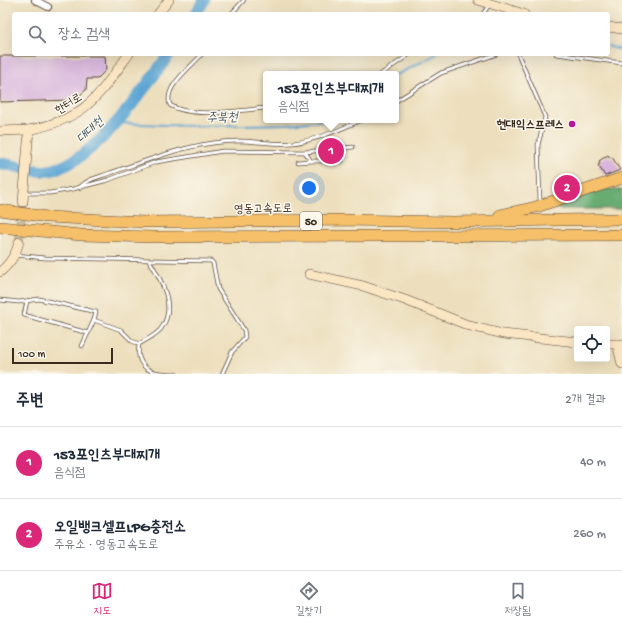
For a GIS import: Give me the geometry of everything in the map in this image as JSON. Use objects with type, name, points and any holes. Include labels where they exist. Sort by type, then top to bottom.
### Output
[{"type":"highway","points":[[453,222],[516,213],[622,178]]},
{"type":"highway","name":"영동고속도로","points":[[0,210],[47,217],[144,222],[345,220],[453,222],[622,219]]},
{"type":"highway","name":"50","points":[[0,228],[82,235],[153,237],[622,235]]},
{"type":"street","points":[[35,0],[48,7]]},
{"type":"street","points":[[160,12],[169,0]]},
{"type":"street","points":[[478,0],[513,12]]},
{"type":"street","points":[[610,27],[622,29]]},
{"type":"street","name":"한터로","points":[[0,130],[29,130],[54,125],[76,114],[92,103],[127,56]]},
{"type":"street","points":[[23,197],[29,130]]},
{"type":"street","points":[[0,272],[7,266],[15,255],[19,242]]},
{"type":"street","points":[[309,274],[363,286],[411,302],[470,326],[496,332],[574,342]]},
{"type":"street","points":[[619,344],[622,364]]},
{"type":"lane","points":[[233,12],[244,0]]},
{"type":"lane","points":[[484,12],[489,4]]},
{"type":"lane","points":[[200,56],[175,84],[169,95],[170,105],[186,112],[237,111],[263,108]]},
{"type":"lane","points":[[385,71],[407,56]]},
{"type":"lane","points":[[399,99],[441,73],[491,56]]},
{"type":"lane","points":[[519,56],[545,117],[538,145],[540,200]]},
{"type":"lane","points":[[571,56],[622,63]]},
{"type":"lane","points":[[80,187],[92,179],[147,159],[214,142],[233,141],[294,143],[329,133],[354,123]]},
{"type":"lane","points":[[23,197],[50,193],[108,180],[156,162],[223,151],[305,152],[353,147]]},
{"type":"lane","points":[[305,152],[311,161]]},
{"type":"lane","points":[[298,162],[342,161]]},
{"type":"lane","points":[[15,255],[45,258],[206,260],[213,263],[218,290],[244,330],[245,337],[232,352],[222,374]]},
{"type":"lane","points":[[139,344],[160,330],[167,316],[164,286],[150,260]]},
{"type":"lane","points":[[0,300],[27,301],[39,299],[84,308],[96,312],[82,346]]},
{"type":"lane","points":[[27,301],[24,314],[88,333]]},
{"type":"lane","points":[[94,320],[121,330],[132,341],[139,344]]},
{"type":"lane","points":[[139,344],[138,354],[140,364],[145,369],[153,372],[176,374]]},
{"type":"green space","points":[[601,189],[622,189],[622,209],[555,209],[559,205]]},
{"type":"building","points":[[0,56],[105,56],[106,70],[97,79],[87,79],[86,90],[74,100],[0,102]]},
{"type":"building","points":[[608,155],[610,158],[612,157],[620,170],[605,176],[598,165],[600,164],[599,161]]},
{"type":"waterway","name":"대대천","points":[[197,12],[204,0]]},
{"type":"waterway","name":"주북천","points":[[610,47],[617,49],[622,48]]},
{"type":"waterway","name":"대대천","points":[[0,163],[40,171],[63,167],[98,142],[115,124],[146,87],[168,56]]},
{"type":"waterway","name":"주북천","points":[[399,73],[433,56]]},
{"type":"waterway","name":"주북천","points":[[116,123],[192,126],[298,123]]},
{"type":"tunnel","points":[[19,242],[23,202]]},
{"type":"place","name":"현대익스프레스","points":[[572,124]]},
{"type":"place","name":"153포인츠부대찌개","points":[[331,151]]},
{"type":"place","name":"오일뱅크셀프LPG충전소","points":[[567,188]]}]
